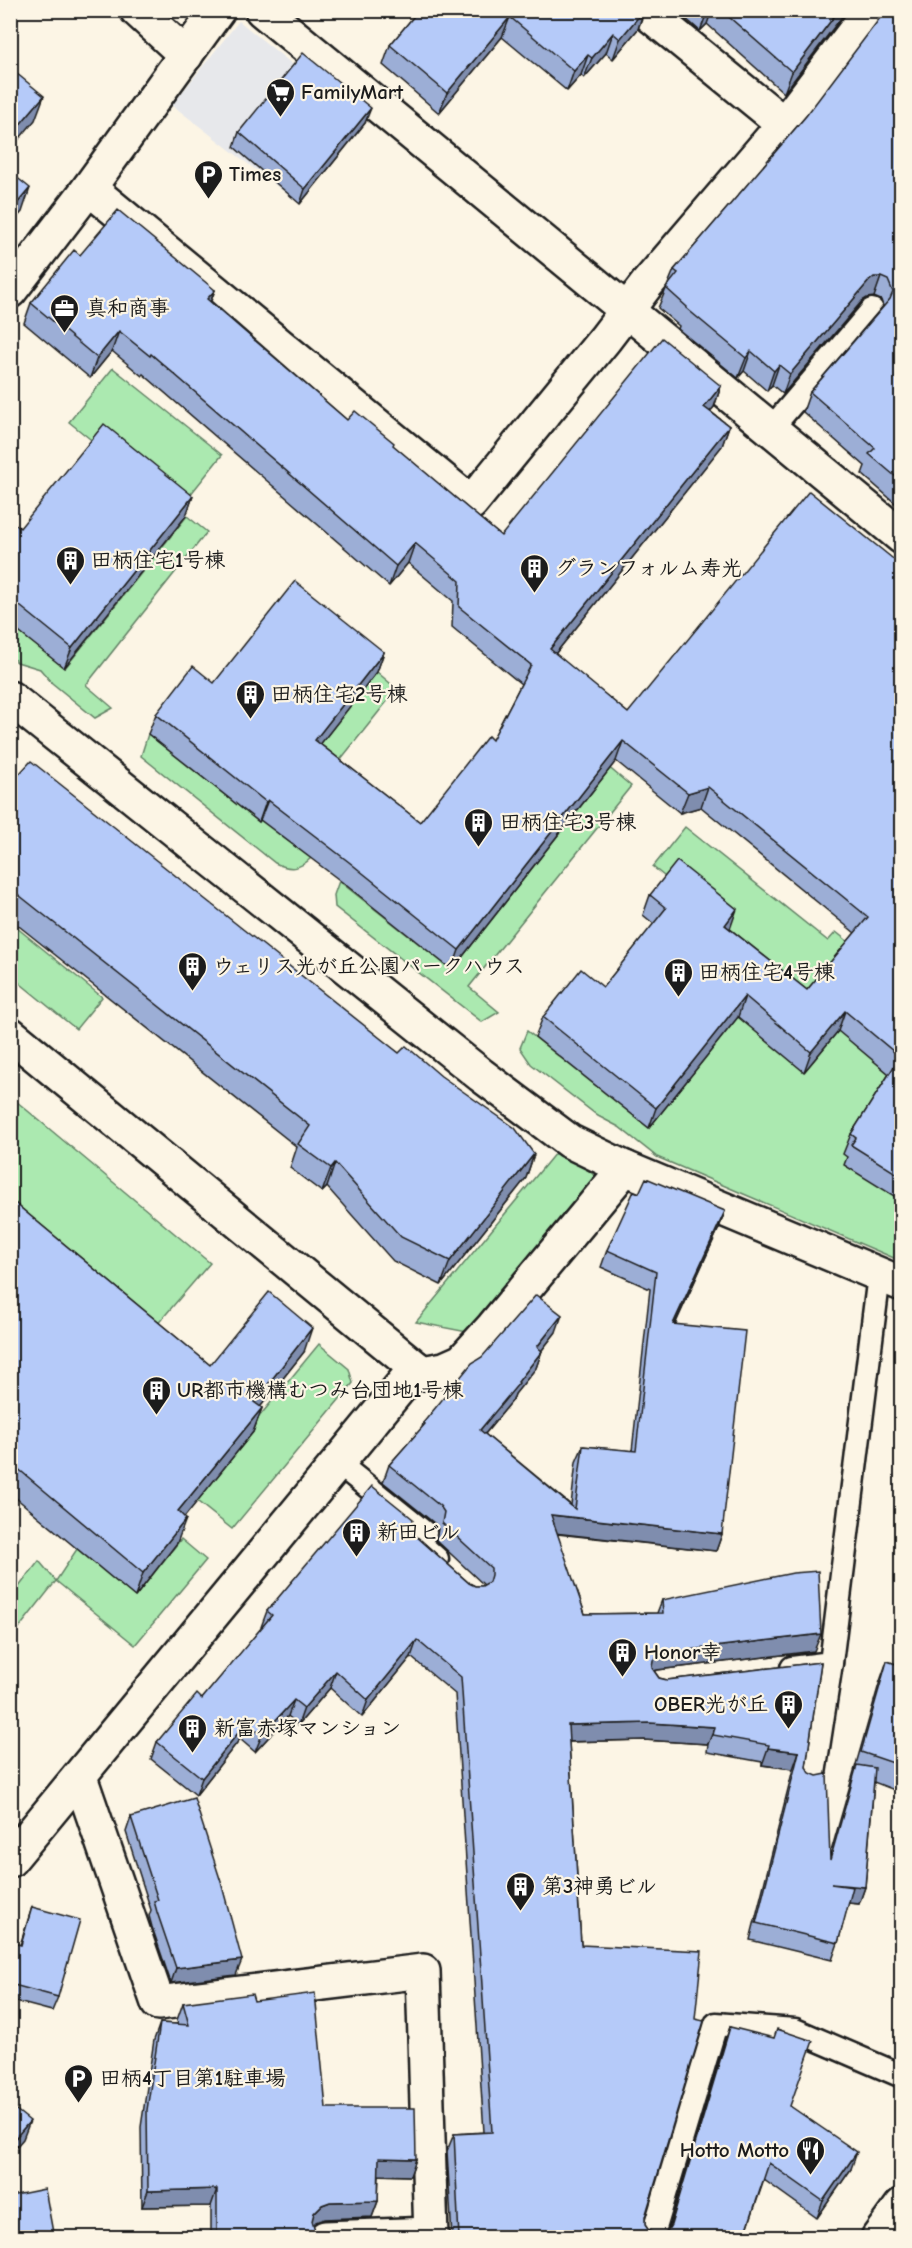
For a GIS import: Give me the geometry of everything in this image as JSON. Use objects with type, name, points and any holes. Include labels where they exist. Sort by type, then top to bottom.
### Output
[{"type":"street","points":[[137,10],[186,55]]},
{"type":"street","points":[[10,291],[89,188],[218,10]]},
{"type":"street","points":[[262,10],[902,537]]},
{"type":"street","points":[[644,10],[784,124]]},
{"type":"street","points":[[89,188],[471,503],[647,284],[784,124],[871,10]]},
{"type":"street","points":[[10,699],[481,1075],[569,1141],[625,1168],[890,1279]]},
{"type":"street","points":[[10,1034],[422,1372],[444,1369],[462,1361],[494,1327],[625,1168]]},
{"type":"street","points":[[10,1860],[416,1368]]},
{"type":"street","points":[[80,1778],[158,2003],[423,1971],[431,2236],[325,2238]]},
{"type":"street","points":[[878,2238],[902,2205]]},
{"type":"lane","points":[[770,430],[872,310]]},
{"type":"lane","points":[[813,1779],[890,1279]]},
{"type":"lane","points":[[338,1463],[425,1533],[418,1542],[454,1574]]},
{"type":"lane","points":[[773,1670],[831,1663]]},
{"type":"lane","points":[[652,2238],[716,2024],[795,2030],[902,2076]]},
{"type":"shaded area","points":[[239,21],[365,123],[300,204],[172,105]]},
{"type":"green space","points":[[113,368],[222,455],[178,510],[69,422]]},
{"type":"green space","points":[[187,516],[207,532],[86,685],[113,708],[95,718],[52,683],[40,669],[17,662],[11,657],[10,625],[65,668]]},
{"type":"green space","points":[[377,672],[397,689],[280,835],[311,858],[298,867],[289,868],[275,863],[141,756],[148,734],[259,822]]},
{"type":"green space","points":[[526,698],[631,786],[469,987],[499,1012],[482,1022],[335,907],[334,895],[339,881],[452,970],[595,788]]},
{"type":"green space","points":[[685,827],[828,941],[836,932],[901,983],[901,1261],[657,1157],[619,1127],[598,1116],[531,1064],[520,1048],[527,1031],[649,1128],[670,881],[653,867]]},
{"type":"green space","points":[[11,923],[102,997],[76,1029],[11,976]]},
{"type":"green space","points":[[10,1096],[210,1263],[143,1341],[11,1231]]},
{"type":"green space","points":[[560,1147],[600,1180],[472,1333],[416,1322]]},
{"type":"green space","points":[[319,1344],[349,1369],[353,1383],[232,1529],[197,1501],[249,1429]]},
{"type":"green space","points":[[181,1539],[206,1560],[135,1645],[56,1581],[77,1549],[135,1597]]},
{"type":"green space","points":[[39,1561],[56,1581],[11,1638],[11,1597]]},
{"type":"building","points":[[419,10],[644,10],[620,39],[613,33],[592,58],[588,55],[574,71],[510,17],[447,93],[390,45]]},
{"type":"building","points":[[721,10],[839,10],[792,72]]},
{"type":"building","points":[[886,10],[902,10],[902,482],[869,454],[875,448],[810,392],[890,299],[893,292],[888,280],[874,277],[869,281],[790,374],[779,365],[774,371],[751,351],[746,358],[686,308],[666,288],[678,273],[674,270],[806,116]]},
{"type":"building","points":[[303,53],[371,108],[305,189],[239,132]]},
{"type":"building","points":[[10,68],[44,96],[10,136]]},
{"type":"building","points":[[10,172],[30,188],[10,212]]},
{"type":"building","points":[[118,210],[215,290],[207,299],[347,420],[355,411],[501,536],[662,338],[721,386],[704,407],[729,426],[550,649],[628,713],[809,491],[902,566],[902,1177],[851,1145],[856,1138],[851,1134],[900,1057],[845,1011],[811,1052],[745,996],[656,1108],[543,1017],[581,969],[603,987],[666,908],[650,895],[677,861],[737,909],[725,925],[807,990],[868,917],[708,787],[688,793],[623,741],[459,950],[349,862],[268,800],[266,802],[156,714],[193,666],[214,683],[295,581],[384,652],[315,740],[420,822],[488,736],[492,740],[531,665],[459,607],[460,581],[415,543],[396,566],[151,354],[150,356],[119,331],[97,358],[31,303],[74,250],[80,255]]},
{"type":"building","name":"田柄住宅1号棟","points":[[104,424],[193,496],[72,648],[10,598],[10,520],[20,528]]},
{"type":"building","name":"ウェリス光が丘公園パークハウス","points":[[31,761],[399,1053],[406,1046],[441,1076],[515,1128],[534,1154],[450,1261],[401,1237],[335,1163],[331,1168],[298,1144],[310,1126],[10,888],[10,784]]},
{"type":"building","points":[[646,1178],[725,1211],[673,1324],[745,1331],[722,1534],[551,1515],[585,1614],[663,1613],[662,1600],[793,1573],[818,1571],[821,1634],[664,1653],[653,1660],[652,1668],[659,1678],[667,1680],[821,1662],[806,1767],[810,1773],[817,1776],[827,1774],[830,1860],[857,1765],[875,1768],[865,1887],[831,1884],[853,1887],[838,1943],[756,1923],[799,1752],[768,1748],[769,1745],[713,1735],[715,1727],[650,1723],[568,1725],[581,1945],[702,1951],[695,2019],[704,2021],[645,2217],[645,2225],[649,2231],[662,2234],[671,2225],[730,2027],[774,2038],[777,2029],[813,2041],[790,2106],[857,2152],[823,2201],[769,2163],[744,2238],[459,2238],[454,2134],[492,2132],[461,1677],[417,1640],[368,1700],[336,1671],[304,1708],[294,1700],[262,1735],[246,1723],[202,1778],[157,1742],[197,1694],[202,1699],[272,1615],[267,1611],[372,1486],[413,1519],[411,1529],[415,1535],[469,1583],[482,1586],[489,1582],[491,1568],[442,1523],[444,1512],[440,1506],[389,1465],[425,1424],[423,1423],[472,1363],[482,1357],[536,1295],[562,1315],[537,1347],[542,1351],[480,1430],[575,1509],[583,1446],[636,1451],[656,1272],[607,1250],[634,1191],[639,1193]]},
{"type":"building","name":"UR都市機構むつみ台団地1号棟","points":[[10,1199],[210,1365],[269,1292],[312,1328],[254,1402],[262,1408],[178,1511],[186,1519],[143,1573],[10,1462]]},
{"type":"building","points":[[887,1661],[902,1666],[902,1766],[861,1752]]},
{"type":"building","points":[[194,1798],[221,1882],[242,1960],[176,1968],[157,1912],[154,1901],[158,1900],[131,1817]]},
{"type":"building","points":[[32,1907],[80,1920],[58,1997],[10,1984],[10,1942],[21,1945]]},
{"type":"building","points":[[315,1993],[326,2108],[415,2108],[416,2159],[379,2158],[378,2201],[330,2202],[322,2205],[314,2213],[312,2221],[315,2231],[322,2238],[217,2238],[217,2189],[148,2191],[147,2110],[160,2023],[189,2025],[183,2003],[252,1994],[254,2001]]},
{"type":"building","points":[[10,2105],[30,2121],[10,2144]]},
{"type":"building","points":[[45,2189],[54,2238],[10,2238],[10,2196]]},
{"type":"place","name":"FamilyMart","points":[[280,118]]},
{"type":"place","name":"Times","points":[[208,200]]},
{"type":"place","name":"真和商事","points":[[65,334]]},
{"type":"place","name":"田柄住宅1号棟","points":[[70,586]]},
{"type":"place","name":"グランフォルム寿光","points":[[534,594]]},
{"type":"place","name":"田柄住宅2号棟","points":[[250,720]]},
{"type":"place","name":"田柄住宅3号棟","points":[[479,848]]},
{"type":"place","name":"ウェリス光が丘公園パークハウス","points":[[192,992]]},
{"type":"place","name":"田柄住宅4号棟","points":[[678,998]]},
{"type":"place","name":"UR都市機構むつみ台団地1号棟","points":[[156,1416]]},
{"type":"place","name":"新田ビル","points":[[356,1558]]},
{"type":"place","name":"Honor幸","points":[[623,1678]]},
{"type":"place","name":"OBER光が丘","points":[[789,1730]]},
{"type":"place","name":"新富赤塚マンション","points":[[193,1754]]},
{"type":"place","name":"第3神勇ビル","points":[[521,1912]]},
{"type":"place","name":"田柄4丁目第1駐車場","points":[[79,2104]]},
{"type":"place","name":"Hotto Motto","points":[[810,2176]]}]
